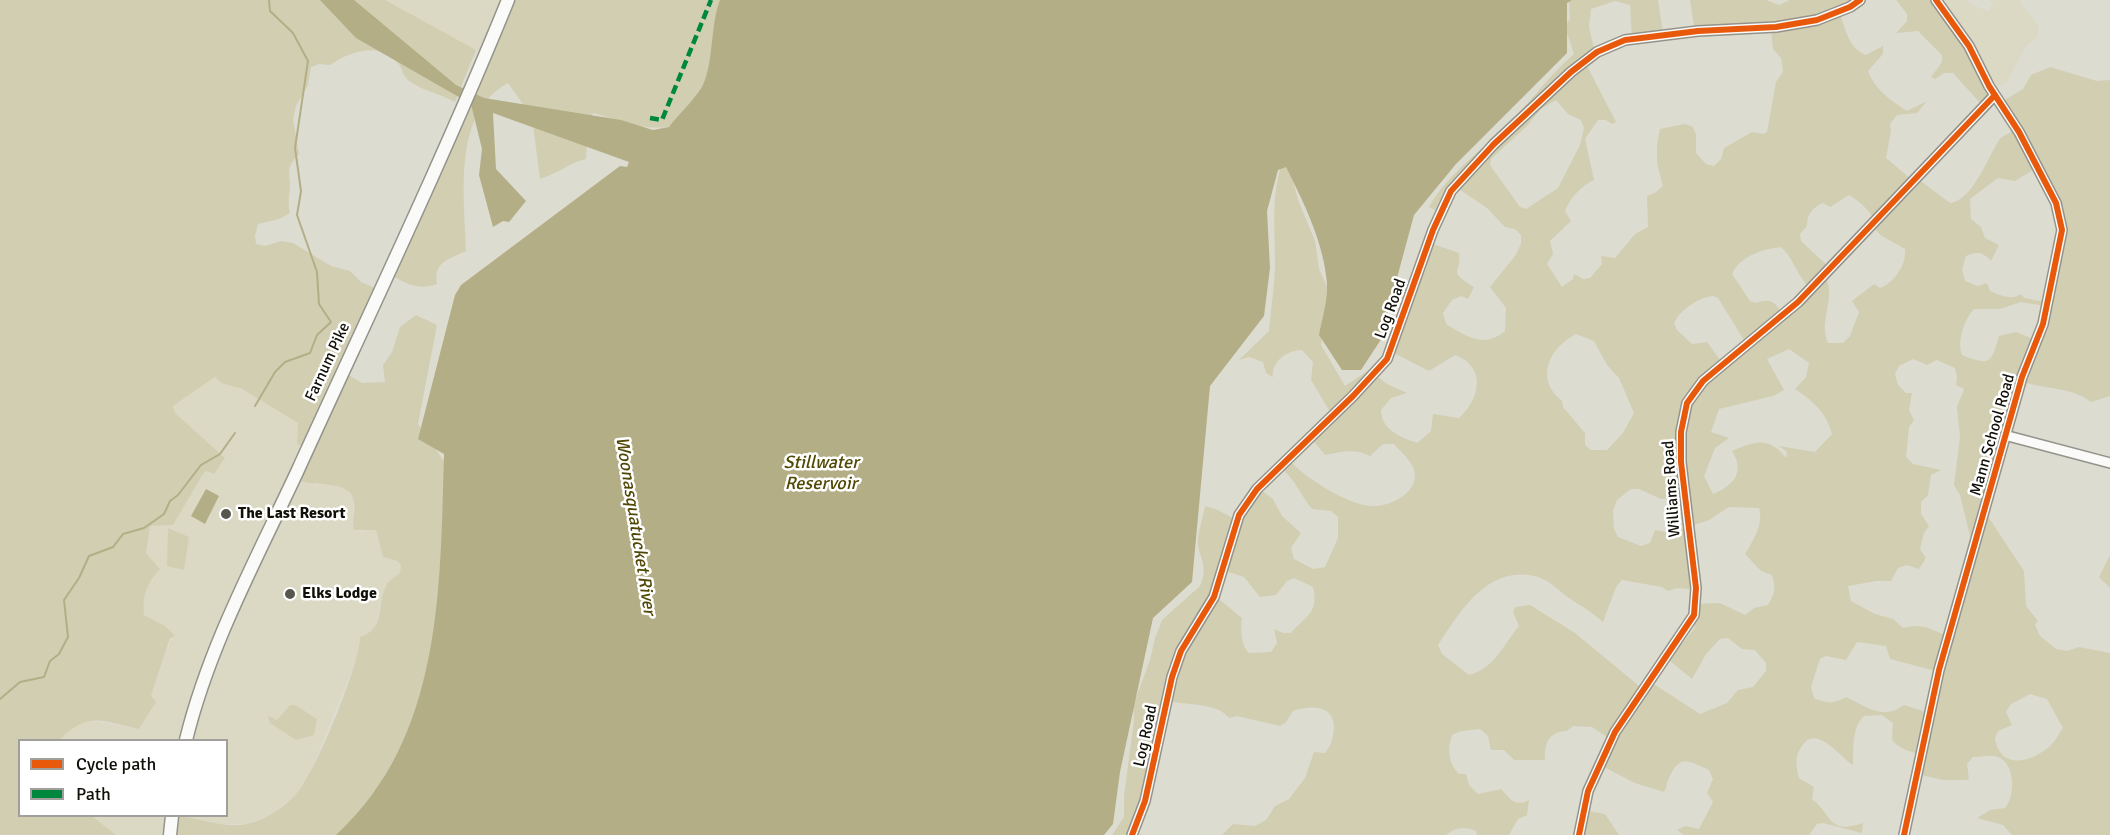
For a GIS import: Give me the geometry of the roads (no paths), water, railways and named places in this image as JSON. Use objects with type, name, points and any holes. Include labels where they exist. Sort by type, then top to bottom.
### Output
[{"type":"main road","name":"Farnum Pike","points":[[187,739],[206,672],[238,597],[466,103],[508,0]]},
{"type":"main road","points":[[170,835],[172,817]]},
{"type":"street","name":"Log Road","points":[[1132,835],[1145,801],[1172,677],[1181,651],[1214,597],[1239,515],[1257,489],[1353,396],[1387,359],[1433,230],[1451,191],[1494,144],[1571,72],[1597,52],[1625,40],[1776,27],[1817,20],[1850,7],[1860,0]]},
{"type":"street","name":"Mann School Road","points":[[1904,835],[1939,670],[2008,436],[2022,377],[2043,324],[2062,231],[2056,203],[2019,132],[1995,95],[1969,46],[1936,0]]},
{"type":"street","name":"Williams Road","points":[[1579,835],[1588,791],[1615,732],[1685,633],[1694,615],[1696,588],[1681,462],[1681,432],[1686,403],[1703,381],[1798,302],[1995,95]]},
{"type":"street","points":[[2008,436],[2110,463]]},
{"type":"water","name":"Stillwater Reservoir","points":[[320,0],[354,0],[456,85],[484,98],[621,120],[653,130],[669,127],[702,87],[706,78],[720,0],[1572,0],[1567,3],[1567,53],[1456,164],[1414,215],[1380,341],[1361,370],[1342,370],[1319,335],[1327,290],[1322,253],[1306,209],[1286,167],[1278,170],[1267,211],[1270,268],[1264,316],[1210,386],[1192,582],[1153,618],[1120,772],[1113,824],[1104,835],[336,835],[371,796],[397,753],[416,707],[429,658],[440,556],[444,454],[418,439],[455,295],[461,285],[620,166],[627,167],[629,162],[493,113],[496,169],[526,201],[509,222],[503,221],[493,227],[479,175],[482,149],[471,104],[356,38]]},
{"type":"water","points":[[206,489],[219,496],[205,524],[191,516]]},
{"type":"waterway","points":[[255,406],[275,372],[285,362],[310,353],[317,335],[331,322],[319,304],[317,272],[297,215],[301,191],[295,148],[308,61],[293,33],[270,11],[269,0]]},
{"type":"waterway","points":[[0,699],[20,682],[44,677],[50,661],[59,654],[68,637],[64,600],[79,578],[89,556],[113,547],[123,534],[144,528],[164,514],[170,501],[178,495],[201,465],[220,454],[235,433]]},
{"type":"place","name":"The Last Resort","points":[[226,514]]},
{"type":"place","name":"Elks Lodge","points":[[290,594]]},
{"type":"water label","name":"Woonasquatucket River","points":[[635,526]]}]
